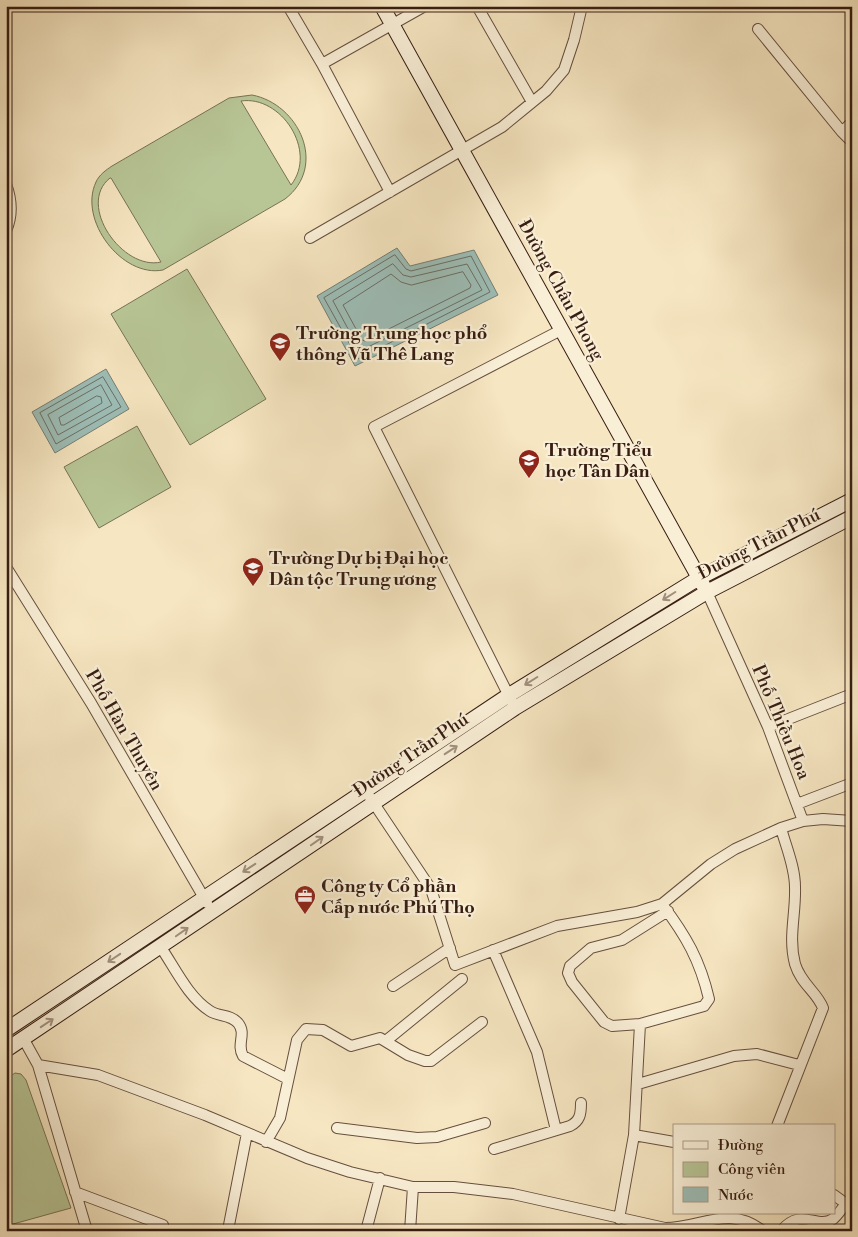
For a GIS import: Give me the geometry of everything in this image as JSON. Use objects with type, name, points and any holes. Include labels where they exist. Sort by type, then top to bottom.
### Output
[{"type":"main road","name":"Đường Châu Phong","points":[[382,6],[706,592]]},
{"type":"main road","name":"Đường Trần Phú","points":[[6,1050],[212,911],[509,695],[699,578],[852,500]]},
{"type":"main road","name":"Đường Trần Phú","points":[[9,1025],[203,898],[706,592],[852,517]]},
{"type":"main road","points":[[9,1025],[23,1038]]},
{"type":"street","points":[[288,6],[322,64],[390,192]]},
{"type":"street","points":[[322,64],[425,6]]},
{"type":"street","points":[[477,6],[532,102]]},
{"type":"street","points":[[310,238],[463,151],[502,127],[532,102],[564,70],[574,40],[582,6]]},
{"type":"street","points":[[758,29],[852,142]]},
{"type":"street","points":[[842,132],[852,122]]},
{"type":"street","points":[[6,184],[11,199],[11,221],[6,231]]},
{"type":"street","points":[[515,708],[374,427],[561,330]]},
{"type":"street","name":"Phố Hàn Thuyên","points":[[6,567],[11,585],[91,703],[212,911]]},
{"type":"street","name":"Phố Thiều Hoa","points":[[706,592],[768,726],[803,821]]},
{"type":"street","points":[[768,726],[852,694]]},
{"type":"street","points":[[797,804],[852,783]]},
{"type":"street","points":[[369,796],[431,889],[455,965],[557,926],[665,908]]},
{"type":"street","points":[[665,908],[692,948],[703,972],[709,999],[704,1006],[640,1024],[612,1026],[604,1022],[572,982],[568,974],[570,966],[592,948],[622,940],[665,908],[711,864],[735,849],[780,828],[803,821],[823,819],[852,821]]},
{"type":"street","points":[[778,1124],[799,1065],[823,1008],[821,1002],[804,984],[795,964],[790,936],[795,888],[794,872],[780,828]]},
{"type":"street","points":[[160,946],[198,1002],[212,1013],[226,1015],[238,1023],[242,1030],[239,1049],[243,1056],[288,1079]]},
{"type":"street","points":[[393,986],[450,948]]},
{"type":"street","points":[[493,950],[537,1052],[556,1130]]},
{"type":"street","points":[[387,1040],[462,979]]},
{"type":"street","points":[[266,1142],[280,1118],[297,1040],[306,1029],[323,1030],[351,1046],[380,1038],[387,1040],[408,1055],[425,1062],[431,1061],[482,1022]]},
{"type":"street","points":[[619,1219],[634,1135],[640,1024]]},
{"type":"street","points":[[23,1038],[38,1065],[87,1231]]},
{"type":"street","points":[[638,1084],[734,1056],[757,1054],[799,1065]]},
{"type":"street","points":[[38,1065],[98,1074],[205,1115],[266,1142],[350,1172],[414,1187],[454,1187],[514,1194],[665,1228],[683,1229],[710,1219],[731,1217],[752,1223],[763,1231]]},
{"type":"street","points":[[494,1148],[556,1130],[576,1122],[580,1115],[581,1103]]},
{"type":"street","points":[[337,1128],[417,1138],[437,1137],[485,1123]]},
{"type":"street","points":[[229,1225],[248,1133]]},
{"type":"street","points":[[634,1135],[673,1142]]},
{"type":"street","points":[[366,1231],[380,1178]]},
{"type":"street","points":[[410,1231],[414,1187]]},
{"type":"street","points":[[75,1192],[163,1225]]},
{"type":"street","points":[[781,1231],[788,1222],[796,1219],[828,1221],[834,1218],[849,1206],[836,1196]]},
{"type":"green space","points":[[252,95],[269,101],[283,110],[294,123],[302,138],[306,154],[305,170],[298,185],[285,199],[163,270],[148,270],[133,265],[119,256],[98,229],[93,213],[92,197],[97,179],[112,166],[229,98]],"holes":[[[241,101],[256,101],[269,107],[282,116],[291,128],[298,142],[300,157],[298,171],[291,185]],[[111,178],[161,262],[147,262],[132,256],[119,246],[109,234],[101,219],[98,204],[101,190]]]},
{"type":"green space","points":[[187,269],[266,399],[190,445],[111,314]]},
{"type":"green space","points":[[137,426],[171,487],[99,528],[64,467]]},
{"type":"green space","points":[[15,1073],[21,1074],[26,1080],[71,1208],[6,1226],[6,1079]]},
{"type":"water","points":[[397,248],[410,266],[474,250],[498,295],[355,366],[317,296]]},
{"type":"water","points":[[106,369],[129,409],[55,453],[32,412]]},
{"type":"place","name":"Trường Trung học phổ thông Vũ Thê Lang","points":[[280,362]]},
{"type":"place","name":"Trường Tiểu học Tân Dân","points":[[529,479]]},
{"type":"place","name":"Trường Dự bị Đại học Dân tộc Trung ương","points":[[253,587]]},
{"type":"place","name":"Công ty Cổ phần Cấp nước Phú Thọ","points":[[305,915]]}]
